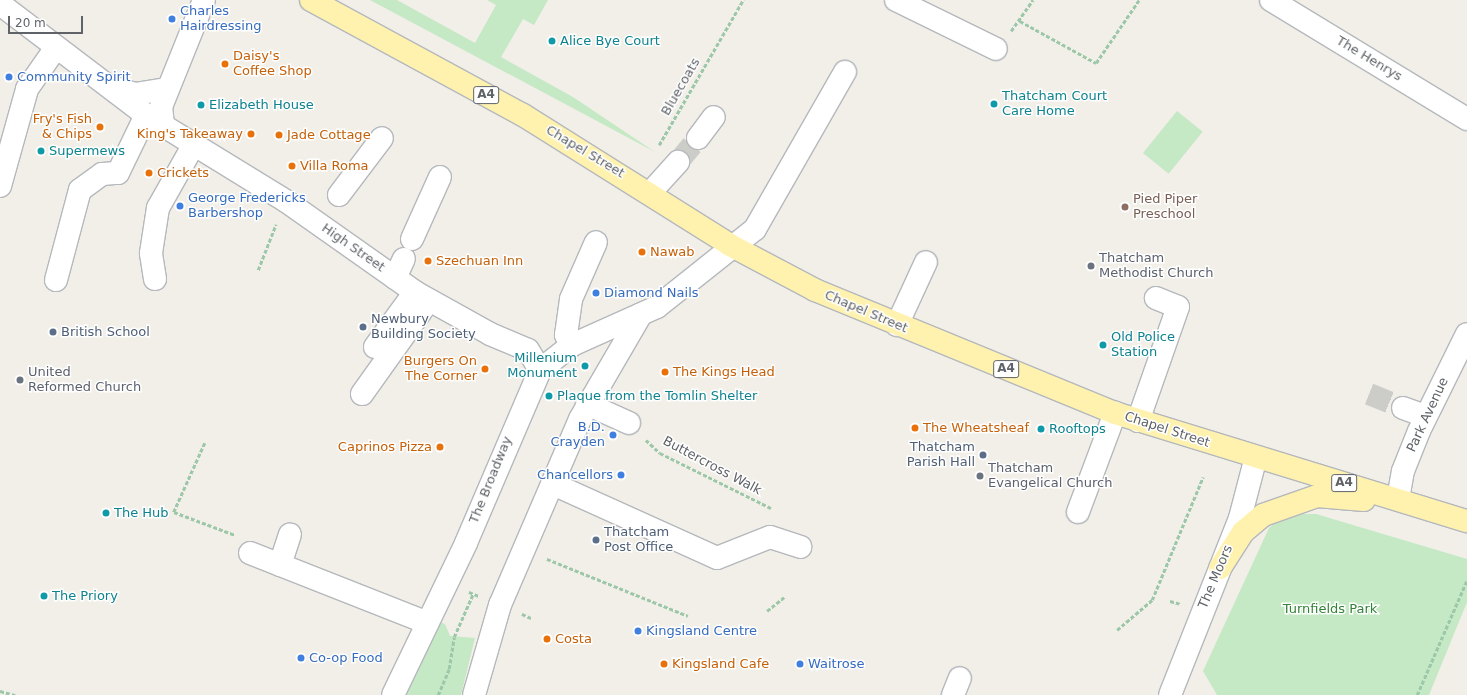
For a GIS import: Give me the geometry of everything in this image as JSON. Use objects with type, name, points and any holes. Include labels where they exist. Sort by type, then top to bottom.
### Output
[{"type":"main road","name":"Chapel Street","points":[[311,0],[523,115],[650,193],[730,245],[815,290],[897,325],[1115,413],[1256,458],[1393,497],[1467,521]]},
{"type":"main road","points":[[1220,568],[1252,523],[1279,508],[1317,496],[1379,502],[1393,497]]},
{"type":"street","points":[[56,280],[80,190],[102,174],[118,173],[155,120],[204,0]]},
{"type":"street","points":[[896,0],[996,50]]},
{"type":"street","name":"The Henrys","points":[[1276,1],[1467,119]]},
{"type":"street","name":"High Street","points":[[0,4],[55,49],[113,88],[155,120],[193,146],[286,201],[422,296],[490,334],[528,350],[540,370]]},
{"type":"street","points":[[0,186],[27,88],[55,49]]},
{"type":"street","name":"The Broadway","points":[[393,695],[428,623],[540,370],[572,345],[657,307],[698,277],[730,245],[755,228],[766,215],[845,72]]},
{"type":"street","name":"High Street","points":[[113,88],[135,94],[168,89]]},
{"type":"street","points":[[698,138],[714,117]]},
{"type":"street","points":[[318,224],[382,138]]},
{"type":"street","points":[[155,279],[151,253],[158,208],[193,146]]},
{"type":"street","points":[[650,193],[678,162]]},
{"type":"street","points":[[412,239],[440,177]]},
{"type":"street","points":[[572,345],[566,335],[571,299],[596,242]]},
{"type":"street","points":[[395,278],[404,259]]},
{"type":"street","points":[[897,325],[926,262]]},
{"type":"street","points":[[375,347],[422,296]]},
{"type":"street","points":[[362,394],[422,296]]},
{"type":"street","points":[[1138,421],[1178,307],[1156,298]]},
{"type":"street","points":[[474,695],[495,620],[587,404],[621,353],[641,314]]},
{"type":"street","name":"Park Avenue","points":[[1393,497],[1425,416],[1467,334]]},
{"type":"street","points":[[587,404],[629,423]]},
{"type":"street","points":[[1403,408],[1425,416]]},
{"type":"street","points":[[1078,512],[1115,413]]},
{"type":"street","name":"The Moors","points":[[1170,695],[1240,518],[1256,458]]},
{"type":"street","points":[[553,484],[717,558],[770,537],[800,547]]},
{"type":"street","points":[[280,565],[290,535]]},
{"type":"street","points":[[245,545],[280,565],[428,623]]},
{"type":"path","name":"Bluecoats","points":[[655,152],[743,0]]},
{"type":"path","points":[[996,50],[1020,20],[1033,0]]},
{"type":"path","points":[[1020,20],[1096,63],[1140,0]]},
{"type":"path","points":[[258,270],[286,201]]},
{"type":"path","name":"Buttercross Walk","points":[[629,423],[660,453],[771,508]]},
{"type":"path","points":[[205,443],[174,512],[245,545]]},
{"type":"path","points":[[1117,630],[1152,600],[1203,477]]},
{"type":"path","points":[[540,556],[688,616]]},
{"type":"path","points":[[1417,695],[1467,580]]},
{"type":"path","points":[[438,695],[450,669],[454,637],[473,594]]},
{"type":"path","points":[[767,611],[784,596]]},
{"type":"path","points":[[0,691],[15,695]]},
{"type":"green space","points":[[370,0],[397,0],[475,43],[496,5],[487,0],[548,0],[534,25],[523,19],[501,57],[573,97],[655,152]]},
{"type":"green space","points":[[1177,111],[1203,132],[1169,174],[1143,153]]},
{"type":"green space","name":"Turnfields Park","points":[[1300,514],[1316,514],[1467,559],[1467,602],[1429,695],[1217,695],[1203,671],[1269,528],[1277,520]]},
{"type":"green space","points":[[440,622],[445,624],[450,636],[475,638],[461,695],[402,695]]},
{"type":"tunnel","points":[[678,162],[698,138]]},
{"type":"tunnel","points":[[1369,394],[1403,408]]},
{"type":"place","name":"Charles Hairdressing","points":[[172,19]]},
{"type":"place","name":"Alice Bye Court","points":[[552,41]]},
{"type":"place","name":"Daisy's Coffee Shop","points":[[225,64]]},
{"type":"place","name":"Community Spirit","points":[[9,77]]},
{"type":"place","name":"Thatcham Court Care Home","points":[[994,104]]},
{"type":"place","name":"Elizabeth House","points":[[201,105]]},
{"type":"place","name":"Fry's Fish & Chips","points":[[100,127]]},
{"type":"place","name":"King's Takeaway","points":[[251,134]]},
{"type":"place","name":"Jade Cottage","points":[[279,135]]},
{"type":"place","name":"Supermews","points":[[41,151]]},
{"type":"place","name":"Villa Roma","points":[[292,166]]},
{"type":"place","name":"Crickets","points":[[149,173]]},
{"type":"place","name":"George Fredericks Barbershop","points":[[180,206]]},
{"type":"place","name":"Pied Piper Preschool","points":[[1125,207]]},
{"type":"place","name":"Nawab","points":[[642,252]]},
{"type":"place","name":"Szechuan Inn","points":[[428,261]]},
{"type":"place","name":"Thatcham Methodist Church","points":[[1091,266]]},
{"type":"place","name":"Diamond Nails","points":[[596,293]]},
{"type":"place","name":"Newbury Building Society","points":[[363,327]]},
{"type":"place","name":"British School","points":[[53,332]]},
{"type":"place","name":"Old Police Station","points":[[1103,345]]},
{"type":"place","name":"Millenium Monument","points":[[585,366]]},
{"type":"place","name":"Burgers On The Corner","points":[[485,369]]},
{"type":"place","name":"The Kings Head","points":[[665,372]]},
{"type":"place","name":"United Reformed Church","points":[[20,380]]},
{"type":"place","name":"Plaque from the Tomlin Shelter","points":[[549,396]]},
{"type":"place","name":"The Wheatsheaf","points":[[915,428]]},
{"type":"place","name":"Rooftops","points":[[1041,429]]},
{"type":"place","name":"B.D. Crayden","points":[[613,435]]},
{"type":"place","name":"Caprinos Pizza","points":[[440,447]]},
{"type":"place","name":"Thatcham Parish Hall","points":[[983,455]]},
{"type":"place","name":"Chancellors","points":[[621,475]]},
{"type":"place","name":"Thatcham Evangelical Church","points":[[980,476]]},
{"type":"place","name":"The Hub","points":[[106,513]]},
{"type":"place","name":"Thatcham Post Office","points":[[596,540]]},
{"type":"place","name":"The Priory","points":[[44,596]]},
{"type":"place","name":"Kingsland Centre","points":[[638,631]]},
{"type":"place","name":"Costa","points":[[547,639]]},
{"type":"place","name":"Co-op Food","points":[[301,658]]},
{"type":"place","name":"Kingsland Cafe","points":[[664,664]]},
{"type":"place","name":"Waitrose","points":[[800,664]]}]
